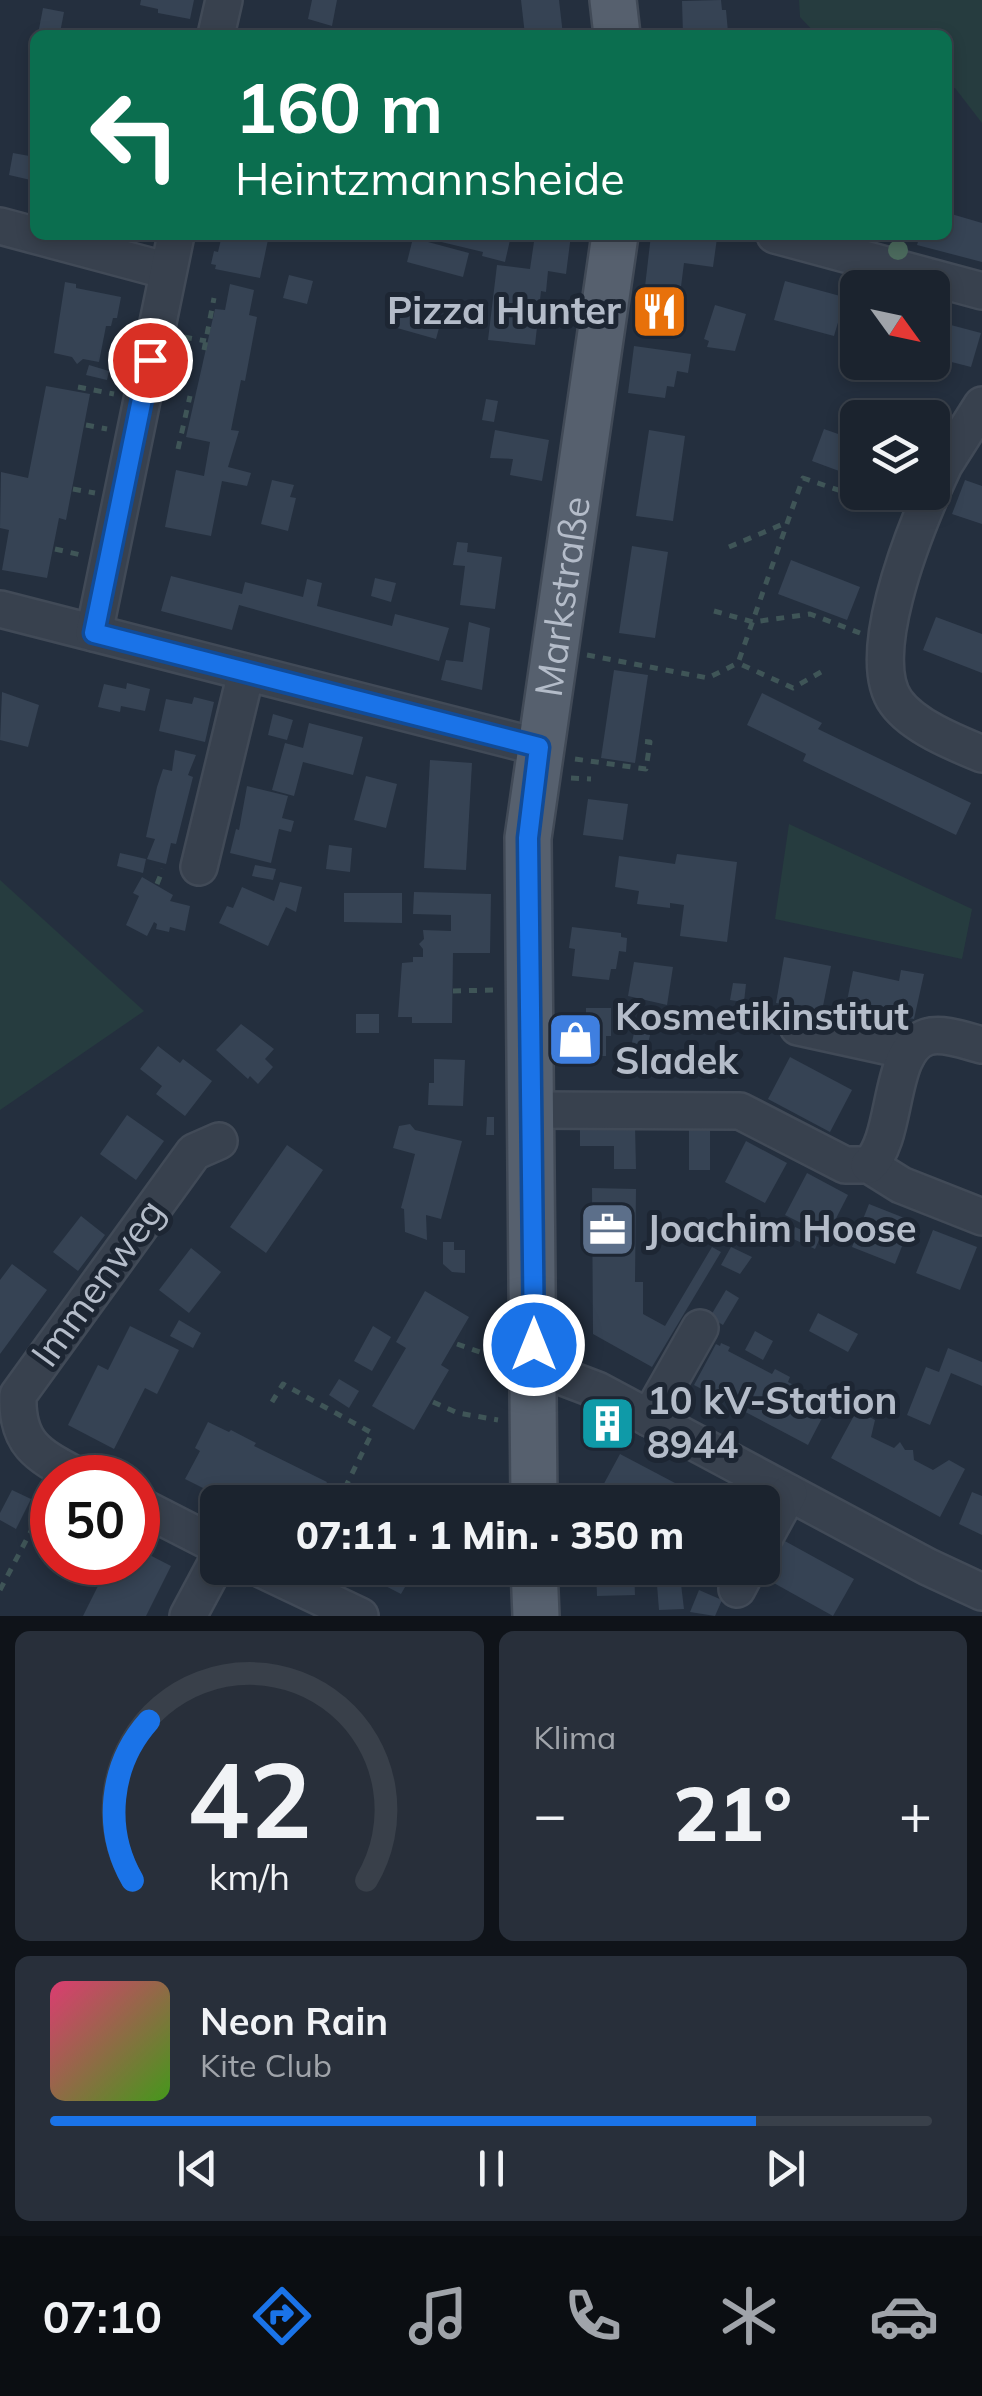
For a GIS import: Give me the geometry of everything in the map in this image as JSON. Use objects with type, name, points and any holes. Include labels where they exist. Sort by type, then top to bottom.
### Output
[{"type":"main road","points":[[613,0],[616,30]]},
{"type":"main road","name":"Markstraße","points":[[532,1485],[515,1362],[532,1110],[528,838],[561,761],[615,240]]},
{"type":"main road","points":[[535,1585],[536,1616]]},
{"type":"street","points":[[217,30],[224,0]]},
{"type":"street","points":[[0,226],[30,234]]},
{"type":"street","points":[[52,240],[168,271]]},
{"type":"street","points":[[94,633],[175,240]]},
{"type":"street","points":[[794,240],[982,291]]},
{"type":"street","points":[[950,455],[982,404]]},
{"type":"street","points":[[925,510],[889,623],[886,684],[896,703],[914,719],[982,754]]},
{"type":"street","points":[[0,609],[561,761]]},
{"type":"street","points":[[199,867],[246,673]]},
{"type":"street","points":[[798,1027],[894,1048],[907,1055]]},
{"type":"street","points":[[869,1165],[878,1157],[907,1055],[917,1043],[928,1036],[982,1045]]},
{"type":"street","points":[[532,1110],[740,1111],[845,1166],[869,1165],[901,1185],[982,1217]]},
{"type":"street","name":"Immenweg","points":[[42,1455],[25,1438],[17,1417],[18,1395],[194,1152],[220,1141]]},
{"type":"street","points":[[650,1418],[700,1328]]},
{"type":"street","points":[[515,1362],[597,1390],[928,1568],[982,1592]]},
{"type":"street","points":[[780,1509],[789,1493]]},
{"type":"street","points":[[160,1516],[200,1537]]},
{"type":"street","points":[[188,1616],[205,1585]]},
{"type":"street","points":[[295,1585],[360,1616]]},
{"type":"path","points":[[204,350],[214,298]]},
{"type":"path","points":[[178,448],[190,396]]},
{"type":"path","points":[[587,655],[708,678],[738,663],[803,478],[840,485]]},
{"type":"path","points":[[729,548],[788,522]]},
{"type":"path","points":[[714,611],[753,622],[810,614],[887,642]]},
{"type":"path","points":[[738,663],[794,688],[820,672]]},
{"type":"path","points":[[561,761],[646,770],[650,742],[638,741]]},
{"type":"path","points":[[561,761],[591,779]]},
{"type":"path","points":[[157,884],[163,869]]},
{"type":"path","points":[[453,991],[495,990]]},
{"type":"path","points":[[457,1344],[515,1362]]},
{"type":"path","points":[[272,1402],[284,1384],[372,1433],[346,1485]]},
{"type":"path","points":[[433,1402],[458,1413],[498,1420]]},
{"type":"path","points":[[0,1590],[30,1532]]},
{"type":"green space","points":[[799,0],[982,0],[982,123],[952,88],[952,30],[812,30],[800,17]]},
{"type":"green space","points":[[789,824],[972,909],[962,959],[775,919]]},
{"type":"green space","points":[[0,880],[144,1011],[0,1110]]},
{"type":"building","points":[[141,0],[194,0],[190,19],[158,13],[158,9],[140,5]]},
{"type":"building","points":[[312,0],[337,0],[332,26],[308,19]]},
{"type":"building","points":[[521,0],[559,0],[562,30],[524,30]]},
{"type":"building","points":[[721,0],[728,30],[683,30],[682,1]]},
{"type":"building","points":[[43,8],[64,12],[61,30],[39,29]]},
{"type":"building","points":[[13,153],[30,156],[30,180],[9,175]]},
{"type":"building","points":[[952,214],[982,223],[982,262],[917,245],[918,240],[952,240]]},
{"type":"building","points":[[221,240],[268,240],[260,278],[215,269],[216,265],[211,264],[214,251],[218,252]]},
{"type":"building","points":[[412,240],[469,253],[463,277],[407,262]]},
{"type":"building","points":[[433,240],[510,240],[505,262],[482,256],[483,252]]},
{"type":"building","points":[[534,240],[570,240],[566,274],[548,271],[546,292],[541,291],[535,345],[488,340],[497,265],[530,269]]},
{"type":"building","points":[[650,240],[717,240],[713,267],[684,263],[676,326],[641,321]]},
{"type":"building","points":[[289,275],[313,281],[307,304],[283,298]]},
{"type":"building","points":[[785,281],[840,296],[840,319],[834,336],[774,320]]},
{"type":"building","points":[[65,282],[121,297],[117,318],[106,326],[99,362],[83,359],[77,364],[72,357],[54,353]]},
{"type":"building","points":[[230,284],[254,290],[249,315],[257,317],[231,430],[239,431],[228,467],[251,473],[247,486],[222,481],[211,536],[165,527],[176,470],[204,476],[210,442],[186,437],[215,309],[225,310]]},
{"type":"building","points":[[396,305],[442,317],[436,339],[390,326]]},
{"type":"building","points":[[715,305],[746,314],[735,351],[707,347],[709,341],[704,339]]},
{"type":"building","points":[[950,325],[981,333],[971,367],[950,362]]},
{"type":"building","points":[[634,346],[691,354],[688,373],[677,371],[674,387],[667,386],[665,398],[628,393]]},
{"type":"building","points":[[89,365],[109,371],[107,380],[86,375]]},
{"type":"building","points":[[46,386],[90,394],[66,520],[59,518],[47,578],[2,570],[9,530],[0,528],[1,472],[28,478]]},
{"type":"building","points":[[486,399],[498,401],[494,422],[482,420]]},
{"type":"building","points":[[824,429],[840,435],[840,471],[812,461]]},
{"type":"building","points":[[495,430],[549,440],[542,481],[510,475],[513,459],[490,458]]},
{"type":"building","points":[[649,430],[685,436],[673,521],[636,516]]},
{"type":"building","points":[[272,480],[294,485],[290,497],[296,498],[288,531],[261,524]]},
{"type":"building","points":[[965,480],[982,486],[982,524],[952,514]]},
{"type":"building","points":[[457,542],[468,543],[467,552],[502,557],[495,609],[460,605],[465,566],[453,565]]},
{"type":"building","points":[[632,546],[668,552],[655,638],[619,633]]},
{"type":"building","points":[[791,560],[860,587],[847,620],[778,594]]},
{"type":"building","points":[[171,576],[242,594],[245,582],[303,597],[307,579],[322,583],[317,606],[392,626],[395,614],[449,628],[439,661],[239,605],[232,630],[161,611]]},
{"type":"building","points":[[375,578],[396,583],[391,602],[371,596]]},
{"type":"building","points":[[936,617],[982,634],[982,673],[923,650]]},
{"type":"building","points":[[469,622],[490,628],[482,690],[441,680],[446,660],[463,662]]},
{"type":"building","points":[[614,670],[648,675],[635,763],[601,758]]},
{"type":"building","points":[[127,683],[150,689],[145,711],[121,706],[120,712],[98,707],[104,684],[126,689]]},
{"type":"building","points":[[2,692],[39,705],[28,747],[0,740]]},
{"type":"building","points":[[762,693],[822,723],[818,729],[971,803],[956,835],[803,761],[806,754],[747,725]]},
{"type":"building","points":[[194,697],[214,702],[205,742],[159,731],[166,699],[192,704]]},
{"type":"building","points":[[273,714],[293,720],[287,740],[268,735]]},
{"type":"building","points":[[309,723],[363,737],[353,775],[303,762],[294,796],[272,790],[285,743],[303,748]]},
{"type":"building","points":[[175,750],[196,755],[188,775],[193,777],[176,844],[171,843],[166,864],[147,859],[155,839],[146,837],[163,769],[172,771]]},
{"type":"building","points":[[430,760],[472,763],[466,870],[424,868]]},
{"type":"building","points":[[366,776],[397,784],[386,828],[354,820]]},
{"type":"building","points":[[247,786],[288,796],[282,818],[294,821],[291,832],[279,829],[271,863],[230,853],[236,829],[239,830]]},
{"type":"building","points":[[588,799],[628,804],[623,840],[583,835]]},
{"type":"building","points":[[329,845],[352,848],[350,872],[326,869]]},
{"type":"building","points":[[120,853],[146,859],[143,873],[117,866]]},
{"type":"building","points":[[677,854],[737,862],[727,942],[680,936],[684,905],[670,903],[670,908],[637,904],[639,891],[615,887],[619,856],[675,864]]},
{"type":"building","points":[[255,865],[276,869],[273,880],[252,876]]},
{"type":"building","points":[[142,877],[173,895],[170,901],[190,906],[185,931],[156,929],[154,922],[147,936],[126,925],[139,896],[133,893]]},
{"type":"building","points":[[280,882],[302,887],[296,912],[286,907],[268,946],[219,923],[227,906],[233,908],[242,887],[274,901]]},
{"type":"building","points":[[414,892],[491,894],[490,953],[453,953],[452,1023],[412,1023],[412,1017],[398,1017],[402,963],[423,957],[419,944],[424,939],[423,930],[451,931],[451,915],[413,914]]},
{"type":"building","points":[[344,893],[402,893],[402,923],[344,922]]},
{"type":"building","points":[[572,927],[621,933],[621,937],[627,938],[626,952],[619,951],[616,969],[611,969],[609,980],[572,976]]},
{"type":"building","points":[[784,957],[831,966],[822,1011],[776,1003]]},
{"type":"building","points":[[634,962],[673,967],[667,1005],[628,996]]},
{"type":"building","points":[[901,970],[924,974],[914,1019],[892,1015],[889,1025],[844,1016],[853,971],[899,981]]},
{"type":"building","points":[[733,983],[746,984],[744,1002],[730,1000]]},
{"type":"building","points":[[586,1008],[611,1008],[606,1056],[566,1057],[565,1017],[586,1016]]},
{"type":"building","points":[[356,1014],[379,1014],[379,1033],[356,1033]]},
{"type":"building","points":[[241,1024],[274,1049],[265,1059],[273,1067],[258,1084],[216,1050]]},
{"type":"building","points":[[635,1028],[651,1031],[647,1070],[627,1066]]},
{"type":"building","points":[[158,1046],[212,1081],[185,1116],[156,1094],[162,1086],[140,1069]]},
{"type":"building","points":[[790,1057],[852,1090],[830,1132],[768,1099]]},
{"type":"building","points":[[434,1059],[465,1060],[463,1106],[428,1105],[429,1083],[434,1083]]},
{"type":"building","points":[[127,1115],[164,1141],[136,1180],[100,1154]]},
{"type":"building","points":[[487,1117],[494,1117],[494,1135],[486,1135]]},
{"type":"building","points":[[410,1124],[415,1130],[462,1141],[441,1219],[426,1215],[427,1240],[405,1232],[401,1208],[415,1154],[393,1148],[399,1126]]},
{"type":"building","points":[[635,1125],[636,1169],[614,1169],[614,1146],[580,1146],[580,1126]]},
{"type":"building","points":[[689,1126],[710,1126],[710,1170],[689,1170]]},
{"type":"building","points":[[746,1141],[787,1163],[765,1203],[725,1182]]},
{"type":"building","points":[[287,1145],[323,1170],[266,1253],[230,1227]]},
{"type":"building","points":[[807,1173],[848,1195],[827,1236],[785,1215]]},
{"type":"building","points":[[592,1188],[636,1189],[635,1282],[643,1282],[643,1314],[665,1326],[712,1247],[721,1252],[652,1367],[593,1334]]},
{"type":"building","points":[[869,1204],[912,1221],[895,1264],[852,1247]]},
{"type":"building","points":[[81,1216],[105,1235],[78,1271],[53,1252]]},
{"type":"building","points":[[795,1227],[820,1238],[815,1249],[791,1238]]},
{"type":"building","points":[[933,1230],[977,1247],[960,1290],[916,1273]]},
{"type":"building","points":[[443,1242],[454,1242],[454,1250],[465,1250],[465,1273],[452,1272],[443,1264]]},
{"type":"building","points":[[731,1247],[752,1257],[740,1274],[721,1265]]},
{"type":"building","points":[[191,1248],[221,1272],[189,1313],[159,1290]]},
{"type":"building","points":[[12,1264],[47,1290],[0,1354],[0,1280]]},
{"type":"building","points":[[726,1290],[739,1298],[723,1325],[710,1317]]},
{"type":"building","points":[[425,1291],[469,1317],[441,1365],[449,1370],[414,1430],[372,1406],[406,1348],[396,1342]]},
{"type":"building","points":[[818,1313],[858,1334],[848,1352],[809,1331]]},
{"type":"building","points":[[179,1320],[201,1333],[193,1348],[170,1336]]},
{"type":"building","points":[[130,1326],[179,1350],[157,1394],[145,1388],[114,1449],[68,1425],[98,1365],[108,1370]]},
{"type":"building","points":[[373,1326],[391,1337],[372,1371],[354,1361]]},
{"type":"building","points":[[755,1331],[773,1341],[763,1360],[745,1350]]},
{"type":"building","points":[[716,1344],[730,1347],[728,1351],[772,1374],[775,1369],[790,1377],[788,1382],[813,1395],[815,1391],[832,1399],[808,1445],[694,1385]]},
{"type":"building","points":[[948,1348],[982,1362],[982,1386],[951,1373],[930,1425],[907,1415],[926,1367],[939,1372]]},
{"type":"building","points":[[339,1379],[359,1391],[349,1408],[329,1395]]},
{"type":"building","points":[[857,1410],[875,1420],[871,1437],[894,1448],[900,1442],[905,1450],[913,1450],[914,1460],[933,1470],[949,1460],[965,1469],[940,1517],[831,1458]]},
{"type":"building","points":[[208,1422],[231,1430],[256,1443],[254,1446],[327,1482],[200,1486],[185,1479],[200,1451],[195,1448]]},
{"type":"building","points":[[620,1454],[679,1485],[603,1485]]},
{"type":"building","points":[[12,1490],[30,1499],[16,1529],[0,1520]]},
{"type":"building","points":[[972,1492],[982,1496],[982,1535],[959,1524]]},
{"type":"building","points":[[783,1540],[854,1579],[833,1616],[777,1585]]},
{"type":"building","points":[[160,1560],[171,1566],[146,1616],[83,1616],[98,1585],[160,1585]]},
{"type":"building","points":[[384,1585],[406,1585],[401,1594]]},
{"type":"building","points":[[597,1585],[635,1585],[635,1595],[597,1596]]},
{"type":"building","points":[[657,1585],[681,1585],[684,1609],[659,1610]]},
{"type":"building","points":[[699,1590],[722,1600],[715,1616],[690,1612]]},
{"type":"place","name":"Pizza Hunter","points":[[660,311]]},
{"type":"place","name":"Kosmetikinstitut Sladek","points":[[576,1039]]},
{"type":"place","name":"Joachim Hoose","points":[[607,1229]]},
{"type":"place","name":"10 kV-Station 8944","points":[[608,1423]]},
{"type":"route","points":[[150,360],[94,633],[539,747],[528,838],[534,1345]]}]
